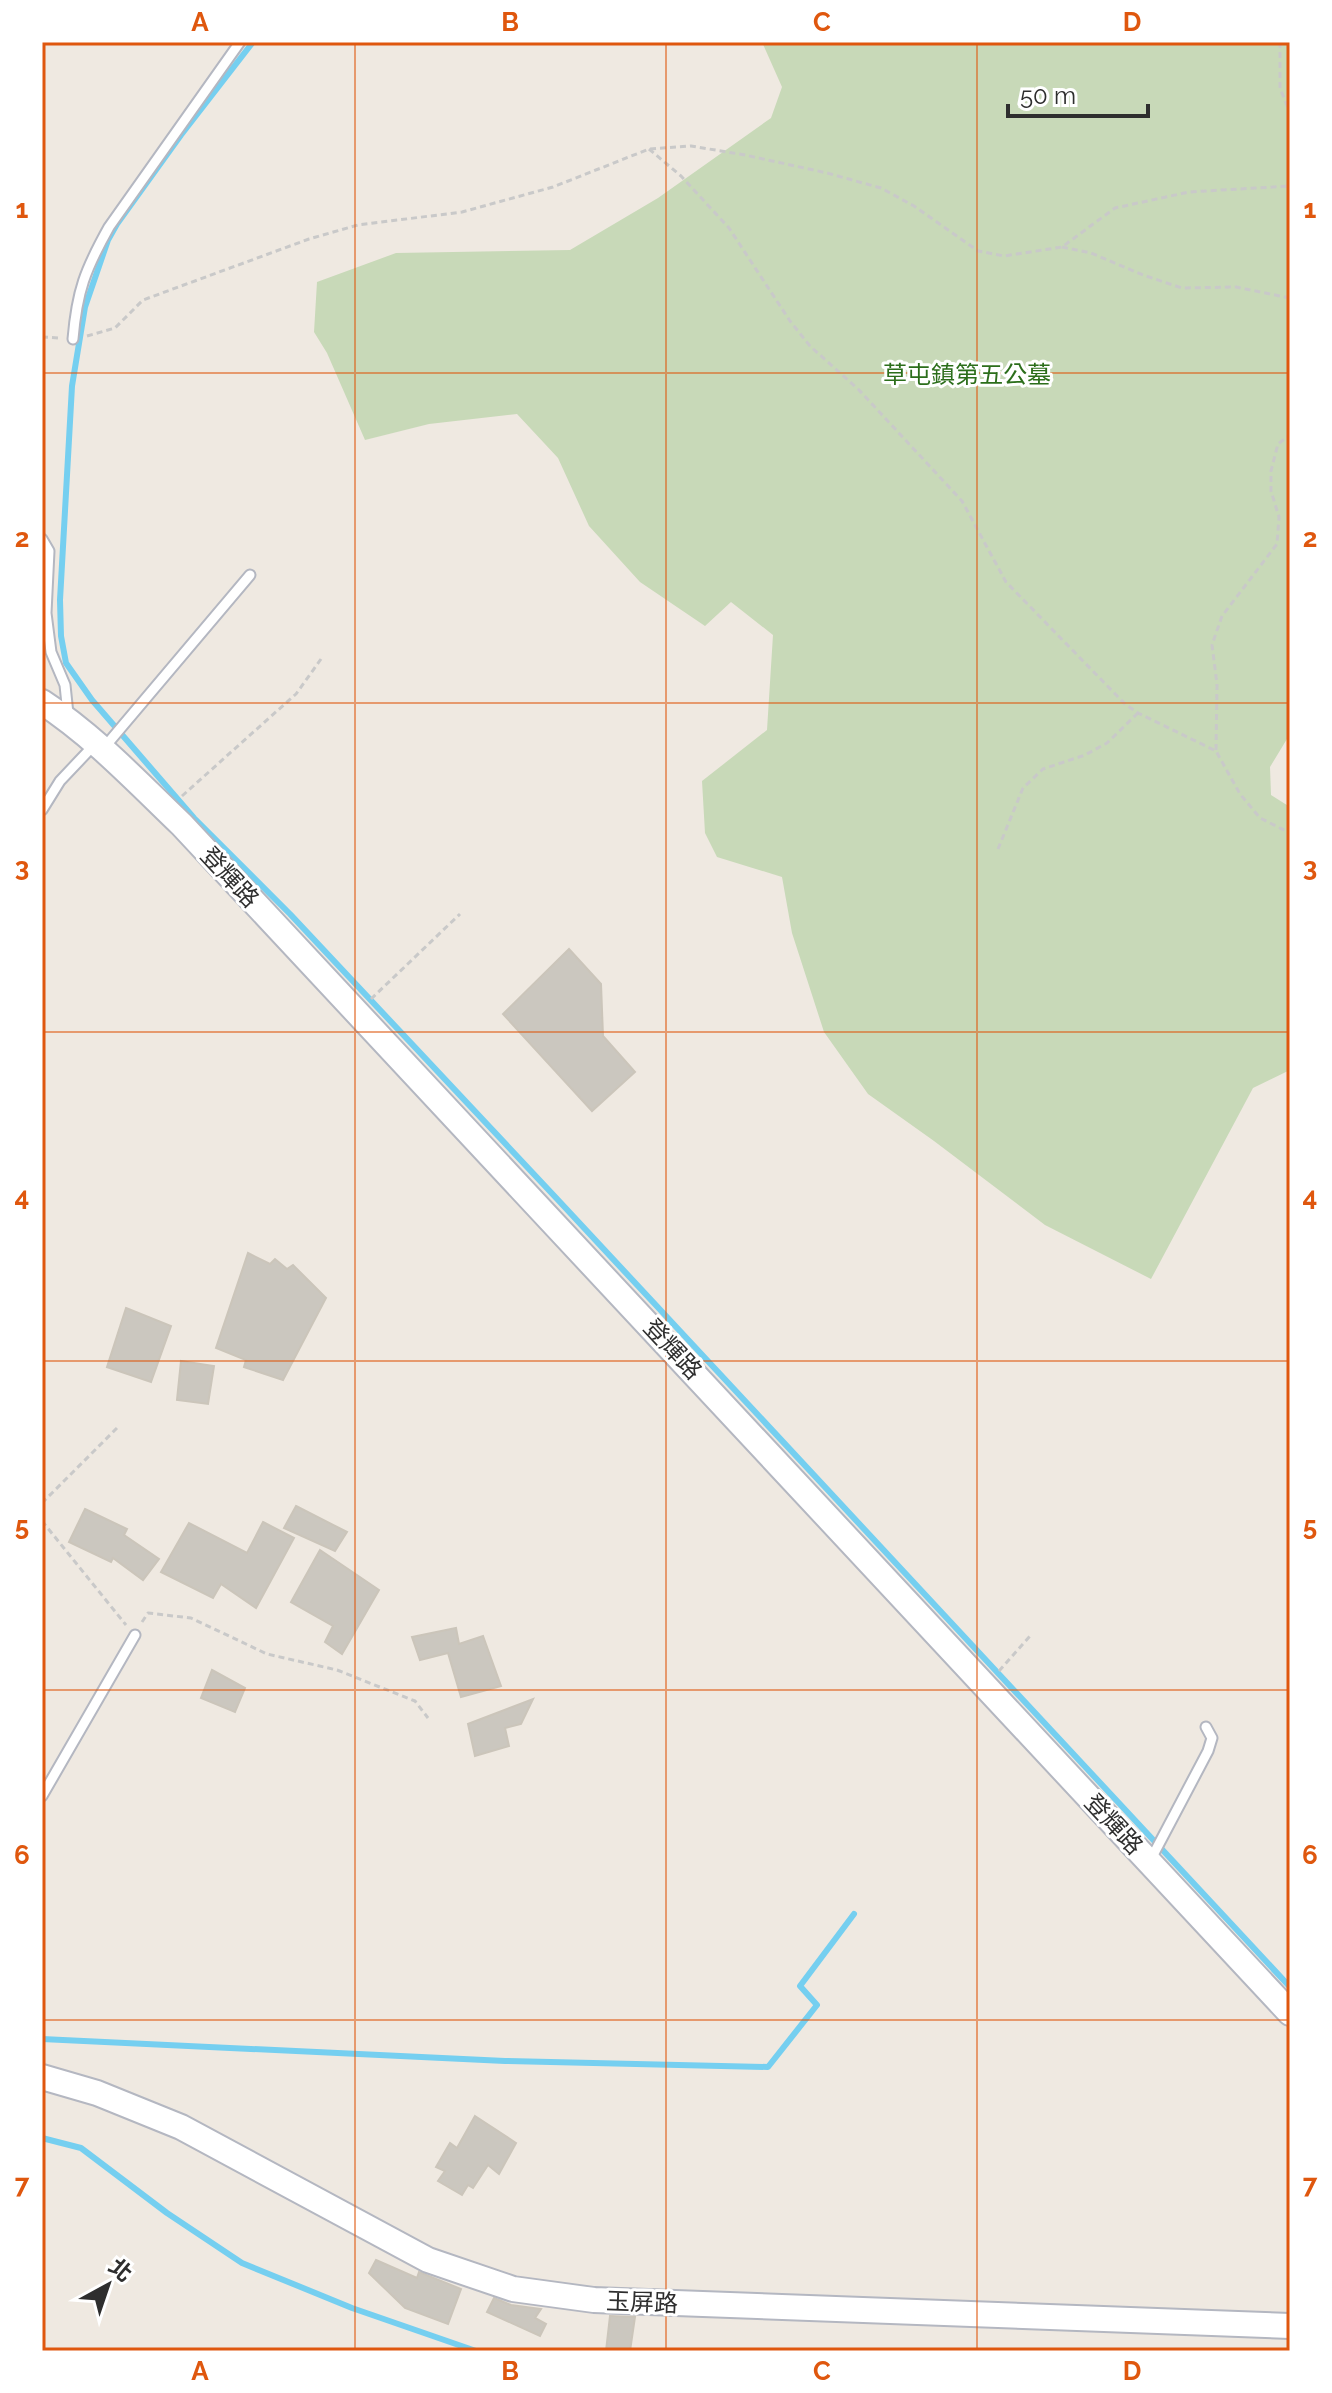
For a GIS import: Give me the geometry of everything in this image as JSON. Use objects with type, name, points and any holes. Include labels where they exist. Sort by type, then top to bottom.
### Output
[{"type":"street","name":"登輝路","points":[[42,702],[69,719],[166,810],[1290,2013]]},
{"type":"street","name":"玉屏路","points":[[42,2077],[97,2093],[181,2127],[428,2260],[513,2289],[594,2300],[1290,2326]]},
{"type":"lane","points":[[73,339],[77,297],[92,257],[109,227],[240,42]]},
{"type":"lane","points":[[42,539],[49,551],[46,613],[51,652],[65,685],[69,719]]},
{"type":"lane","points":[[42,810],[60,781],[100,746],[250,575]]},
{"type":"lane","points":[[42,1796],[135,1635]]},
{"type":"lane","points":[[1149,1862],[1208,1751],[1212,1738],[1206,1727]]},
{"type":"path","points":[[1280,42],[1280,88],[1290,113]]},
{"type":"path","points":[[42,337],[73,339],[115,328],[143,300],[309,239],[358,225],[462,212],[553,187],[649,149],[691,146],[745,155],[881,188],[914,206],[978,251],[1004,256],[1062,247],[1091,253],[1182,288],[1236,287],[1290,298]]},
{"type":"path","points":[[649,149],[681,176],[729,228],[810,346],[859,390],[962,501],[1006,582],[1125,704],[1216,751]]},
{"type":"path","points":[[1062,247],[1115,208],[1189,192],[1289,186],[1290,149]]},
{"type":"path","points":[[1290,435],[1278,444],[1271,471],[1271,491],[1279,517],[1277,544],[1222,616],[1212,645],[1217,684],[1216,751],[1240,794],[1260,818],[1290,833]]},
{"type":"path","points":[[166,810],[296,694],[321,659]]},
{"type":"path","points":[[998,849],[1023,788],[1043,769],[1085,755],[1107,743],[1138,713]]},
{"type":"path","points":[[357,1012],[460,914]]},
{"type":"path","points":[[42,1503],[119,1426]]},
{"type":"path","points":[[42,1521],[135,1635],[148,1613],[191,1618],[267,1654],[337,1670],[415,1701],[428,1718]]},
{"type":"path","points":[[985,1685],[1031,1635]]},
{"type":"green space","name":"草屯鎮第五公墓","points":[[762,42],[1290,42],[1290,734],[1270,767],[1271,795],[1290,807],[1290,1070],[1253,1088],[1151,1279],[1045,1225],[868,1094],[824,1032],[792,933],[782,877],[717,857],[705,833],[702,781],[767,730],[773,635],[731,602],[705,626],[640,582],[589,526],[558,458],[517,414],[429,424],[365,440],[327,353],[314,332],[317,282],[396,253],[570,250],[658,198],[771,118],[782,87]]},
{"type":"building","points":[[569,949],[601,984],[603,1036],[635,1072],[592,1111],[503,1014]]},
{"type":"building","points":[[248,1253],[270,1264],[275,1259],[287,1269],[293,1265],[326,1298],[283,1380],[244,1367],[246,1360],[216,1348]]},
{"type":"building","points":[[126,1308],[171,1326],[151,1382],[107,1367]]},
{"type":"building","points":[[181,1361],[214,1366],[208,1404],[177,1400]]},
{"type":"building","points":[[296,1506],[347,1532],[335,1551],[284,1528]]},
{"type":"building","points":[[85,1509],[127,1529],[124,1535],[159,1559],[143,1580],[113,1558],[111,1562],[69,1542]]},
{"type":"building","points":[[263,1522],[294,1538],[256,1608],[221,1584],[213,1598],[161,1572],[189,1523],[247,1553]]},
{"type":"building","points":[[320,1550],[379,1590],[342,1654],[325,1642],[333,1626],[291,1602]]},
{"type":"building","points":[[456,1628],[459,1644],[483,1636],[501,1686],[461,1697],[448,1653],[420,1660],[412,1637]]},
{"type":"building","points":[[212,1670],[245,1688],[235,1712],[201,1698]]},
{"type":"building","points":[[533,1699],[521,1724],[505,1728],[509,1746],[475,1756],[468,1724]]},
{"type":"building","points":[[475,2116],[516,2143],[499,2174],[488,2165],[473,2188],[468,2185],[462,2195],[438,2181],[445,2171],[436,2167],[450,2143],[457,2148]]},
{"type":"building","points":[[376,2260],[417,2278],[419,2272],[461,2289],[448,2324],[405,2308],[369,2273]]},
{"type":"building","points":[[494,2298],[511,2305],[541,2309],[535,2318],[546,2324],[540,2336],[487,2312]]},
{"type":"building","points":[[610,2316],[635,2317],[630,2351],[606,2351]]},
{"type":"waterway","points":[[253,42],[117,224],[108,240],[85,307],[72,386],[60,600],[61,636],[66,663],[92,700],[194,818],[290,914],[1290,1987]]},
{"type":"waterway","points":[[42,2039],[505,2061],[768,2067],[817,2005],[800,1986],[854,1914]]},
{"type":"waterway","points":[[42,2138],[81,2148],[167,2213],[242,2263],[352,2308],[476,2351]]}]
